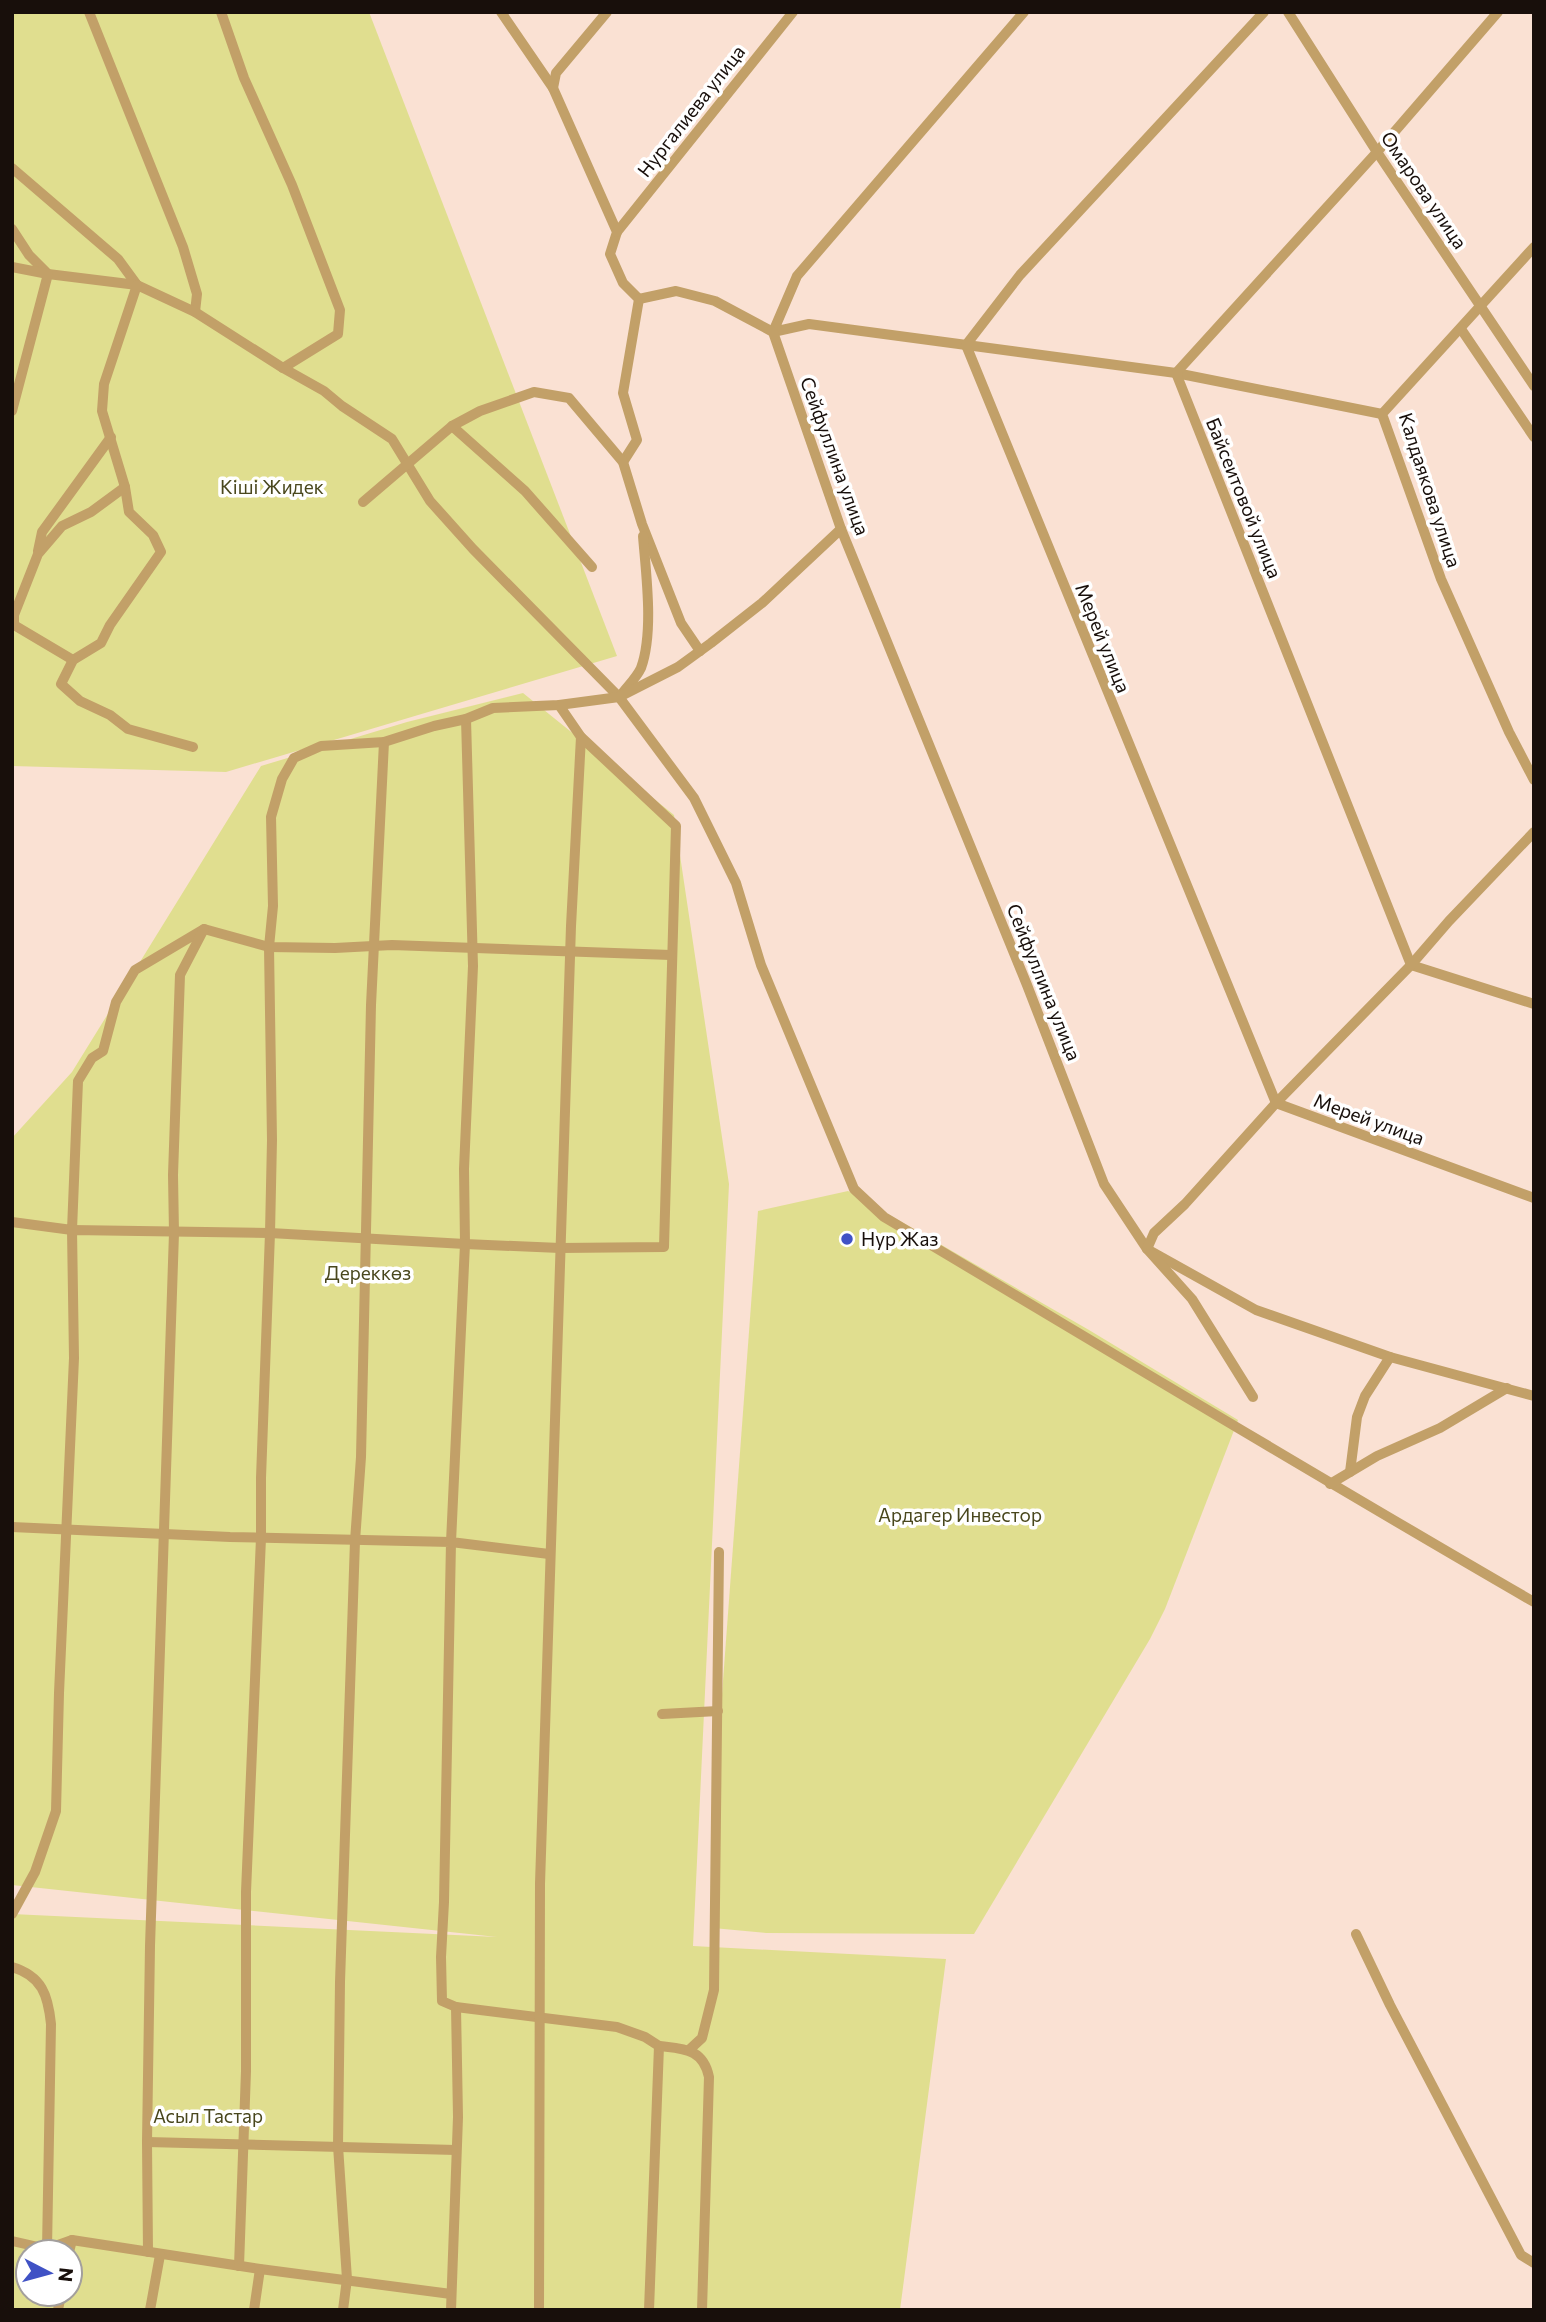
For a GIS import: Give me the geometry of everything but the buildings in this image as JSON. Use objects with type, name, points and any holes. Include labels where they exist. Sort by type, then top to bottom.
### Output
[{"type":"street","points":[[89,12],[183,247],[197,294],[195,312]]},
{"type":"street","points":[[220,12],[244,78],[292,185],[340,310],[338,334],[283,368]]},
{"type":"street","points":[[501,12],[553,88],[617,232],[610,254],[623,283],[639,299]]},
{"type":"street","points":[[553,88],[556,73],[607,12]]},
{"type":"street","name":"Нургалиева улица","points":[[617,232],[793,12]]},
{"type":"street","points":[[773,332],[797,276],[1024,12]]},
{"type":"street","points":[[966,345],[1020,275],[1264,12]]},
{"type":"street","name":"Омарова улица","points":[[1288,12],[1377,152],[1534,386]]},
{"type":"street","points":[[1176,373],[1377,152],[1497,12]]},
{"type":"street","points":[[12,158],[15,170],[118,259],[137,285]]},
{"type":"street","points":[[12,229],[29,255],[48,274]]},
{"type":"street","name":"Калдаякова улица","points":[[1534,247],[1382,414],[1441,579],[1509,732],[1534,780]]},
{"type":"street","points":[[13,271],[137,285],[195,312],[324,391],[342,407],[392,439],[430,501],[472,549],[619,697],[694,798],[736,883],[761,965],[854,1189],[884,1217],[1107,1348],[1330,1484],[1534,1602]]},
{"type":"street","points":[[12,411],[48,274]]},
{"type":"street","points":[[137,285],[104,384],[102,411],[125,487],[129,512],[153,535],[161,552],[110,625],[101,643],[73,660],[61,684],[80,701],[110,715],[128,729],[193,747]]},
{"type":"street","points":[[639,299],[677,291],[715,301],[773,332],[809,324],[1176,373],[1382,414]]},
{"type":"street","points":[[623,462],[636,440],[623,393],[639,299]]},
{"type":"street","points":[[1461,329],[1534,437]]},
{"type":"street","name":"Сейфуллина улица","points":[[773,332],[841,529],[1027,985],[1104,1184],[1147,1249],[1256,1310],[1390,1357],[1534,1396]]},
{"type":"street","name":"Мерей улица","points":[[966,345],[1276,1103],[1534,1198]]},
{"type":"street","name":"Байсеитовой улица","points":[[1176,373],[1411,965]]},
{"type":"street","points":[[363,502],[452,426],[480,411],[534,392],[569,398],[623,462],[642,524],[681,623],[700,651]]},
{"type":"street","points":[[452,426],[525,491],[592,567]]},
{"type":"street","points":[[73,660],[13,625],[14,615],[38,554],[42,532],[111,437]]},
{"type":"street","points":[[38,554],[62,526],[91,512],[125,487]]},
{"type":"street","points":[[619,697],[640,670],[645,645],[649,611],[642,524]]},
{"type":"street","points":[[239,2266],[246,2071],[246,1892],[261,1538],[270,1233],[272,1089],[269,947],[273,906],[271,817],[282,779],[294,758],[321,746],[384,742],[466,719],[493,708],[559,705],[619,697],[678,667],[700,651],[761,603],[841,529]]},
{"type":"street","points":[[12,1222],[72,1230],[270,1233],[560,1248],[664,1247],[676,826],[581,737],[559,705]]},
{"type":"street","points":[[466,719],[472,948],[464,1169],[465,1244],[452,1542],[442,2001],[456,2007],[617,2027],[645,2037],[659,2046],[689,2050],[702,2059],[707,2066],[709,2077],[702,2310]]},
{"type":"street","points":[[539,2310],[540,1884],[570,951],[581,737]]},
{"type":"street","points":[[342,2310],[347,2279],[338,2146],[340,1982],[360,1457],[370,1005],[384,742]]},
{"type":"street","points":[[1253,1397],[1192,1299],[1147,1249],[1154,1233],[1411,965],[1534,832]]},
{"type":"street","points":[[12,1914],[35,1872],[56,1811],[74,1359],[72,1230],[78,1082],[92,1058],[103,1051],[116,1002],[135,970],[204,929],[269,947],[392,945],[671,954]]},
{"type":"street","points":[[150,2310],[154,2254],[147,2143],[150,1946],[180,975],[204,929]]},
{"type":"street","points":[[1411,965],[1534,1004]]},
{"type":"street","points":[[1350,1472],[1357,1417],[1365,1395],[1390,1357]]},
{"type":"street","points":[[1330,1484],[1377,1456],[1440,1427],[1507,1388]]},
{"type":"street","points":[[12,1527],[261,1538],[452,1542],[550,1554]]},
{"type":"street","points":[[689,2050],[702,2038],[714,1990],[719,1552]]},
{"type":"street","points":[[662,1714],[718,1712]]},
{"type":"street","points":[[1356,1934],[1390,2005],[1521,2255],[1534,2263]]},
{"type":"street","points":[[12,1967],[27,1971],[48,1997],[51,2024],[47,2238]]},
{"type":"street","points":[[451,2310],[458,2117],[456,2007]]},
{"type":"street","points":[[649,2310],[659,2046]]},
{"type":"street","points":[[147,2143],[456,2150]]},
{"type":"street","points":[[84,2247],[154,2254],[451,2294]]},
{"type":"street","points":[[254,2310],[260,2269]]},
{"type":"green space","name":"Кіші Жидек","points":[[12,12],[369,12],[617,656],[226,772],[12,766]]},
{"type":"green space","name":"Дереккөз","points":[[523,693],[674,815],[729,1184],[693,1946],[946,1959],[900,2310],[12,2310],[12,1914],[497,1937],[12,1885],[12,1138],[72,1072],[261,766],[407,722]]},
{"type":"green space","name":"Ардагер Инвестор","points":[[848,1191],[1089,1330],[1238,1420],[1165,1609],[1150,1639],[974,1934],[766,1933],[713,1928],[718,1748],[758,1211]]},
{"type":"place","name":"Нур Жаз","points":[[847,1239]]},
{"type":"park label","name":"Асыл Тастар","points":[[208,2116]]}]
